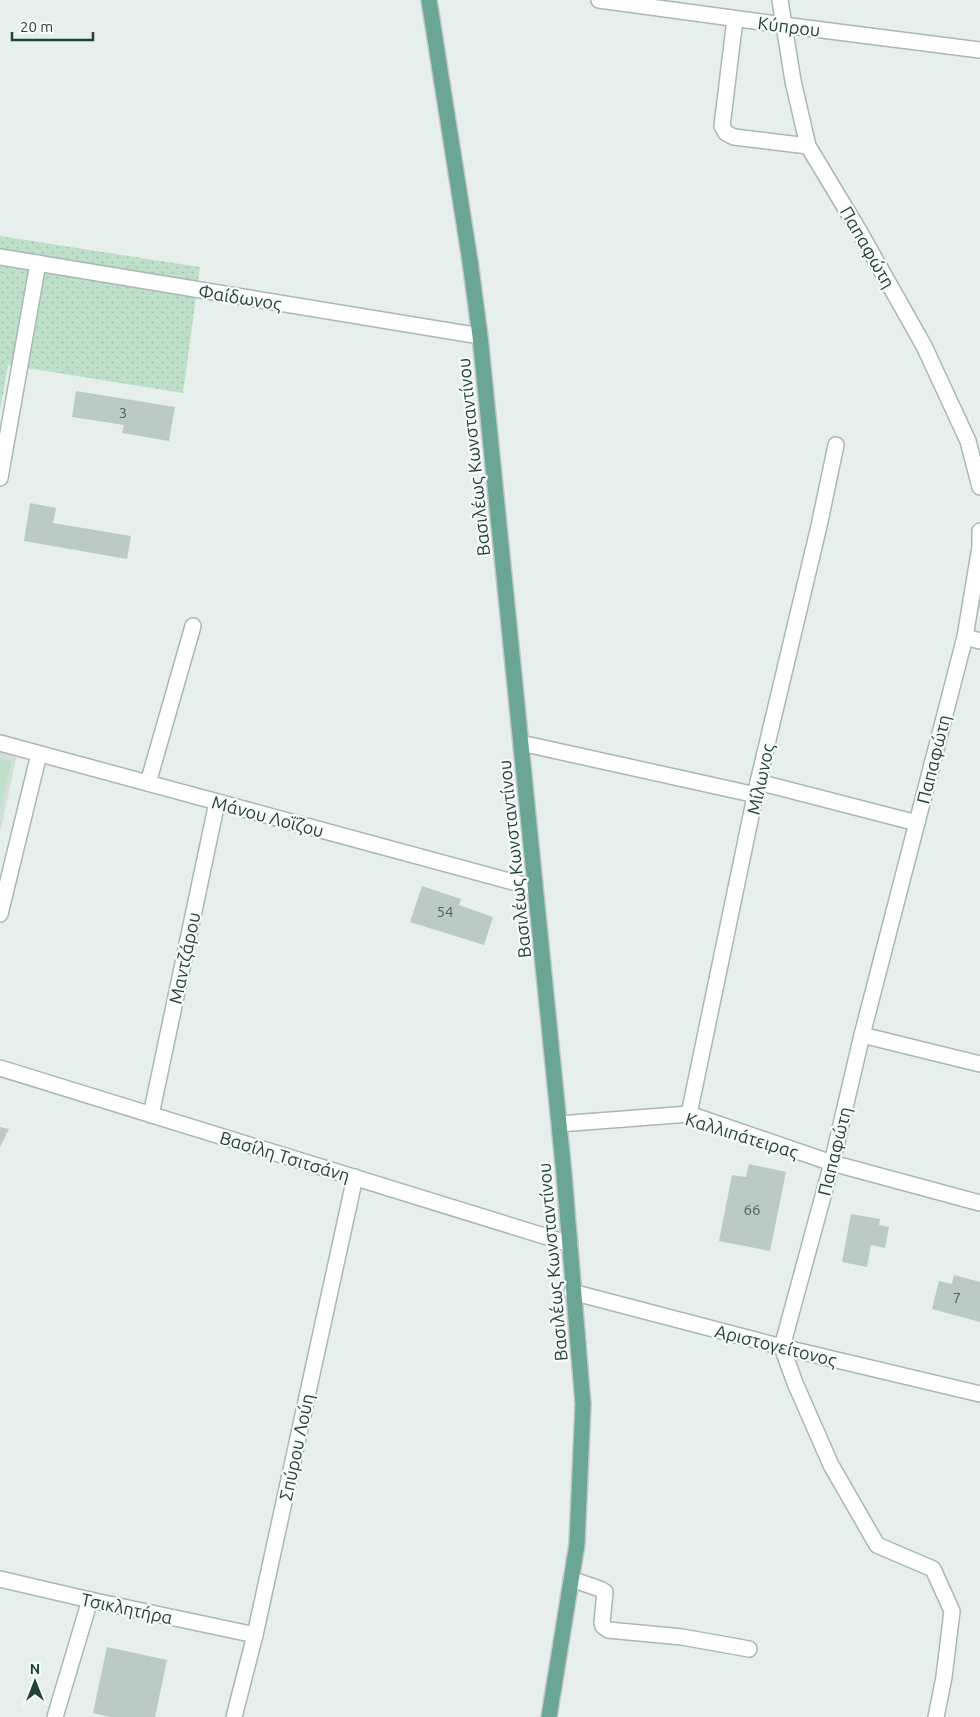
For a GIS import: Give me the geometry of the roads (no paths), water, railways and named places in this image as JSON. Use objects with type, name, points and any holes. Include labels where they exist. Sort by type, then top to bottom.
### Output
[{"type":"main road","name":"Βασιλέως Κωνσταντίνου","points":[[429,0],[480,336],[536,888],[570,1244],[572,1292],[583,1404],[577,1544],[549,1717]]},
{"type":"street","name":"Κύπρου","points":[[599,0],[783,26],[980,50]]},
{"type":"street","name":"Παπαφώτη","points":[[780,0],[793,82],[808,146],[858,229],[924,346],[974,442],[980,487]]},
{"type":"street","points":[[735,19],[722,126],[726,133],[734,136],[808,146]]},
{"type":"street","name":"Φαίδωνος","points":[[0,257],[480,336]]},
{"type":"street","points":[[0,478],[38,263]]},
{"type":"street","name":"Μίλωνος","points":[[689,1114],[757,789],[819,526],[836,445]]},
{"type":"street","name":"Παπαφώτη","points":[[782,1347],[832,1163],[862,1035],[964,637],[980,547],[980,531]]},
{"type":"street","points":[[148,783],[193,626]]},
{"type":"street","points":[[964,637],[980,641]]},
{"type":"street","name":"Μάνου Λοΐζου","points":[[0,743],[536,888]]},
{"type":"street","points":[[521,743],[757,789],[917,823]]},
{"type":"street","points":[[0,914],[39,754]]},
{"type":"street","name":"Μαντζάρου","points":[[152,1115],[217,802]]},
{"type":"street","points":[[862,1035],[980,1064]]},
{"type":"street","name":"Βασίλη Τσιτσάνη","points":[[0,1068],[570,1244]]},
{"type":"street","name":"Καλλιπάτειρας","points":[[558,1124],[689,1114],[832,1163],[980,1203]]},
{"type":"street","name":"Σπύρου Λούη","points":[[234,1717],[255,1635],[355,1177]]},
{"type":"street","name":"Αριστογείτονος","points":[[572,1292],[782,1347],[980,1394]]},
{"type":"street","points":[[782,1347],[795,1383],[831,1465],[877,1545],[933,1569],[952,1611],[944,1677],[936,1717]]},
{"type":"street","name":"Τσικλητήρα","points":[[0,1579],[255,1635]]},
{"type":"street","points":[[571,1579],[605,1592],[602,1623],[608,1630],[682,1637],[749,1649]]},
{"type":"street","points":[[55,1717],[90,1600]]}]
